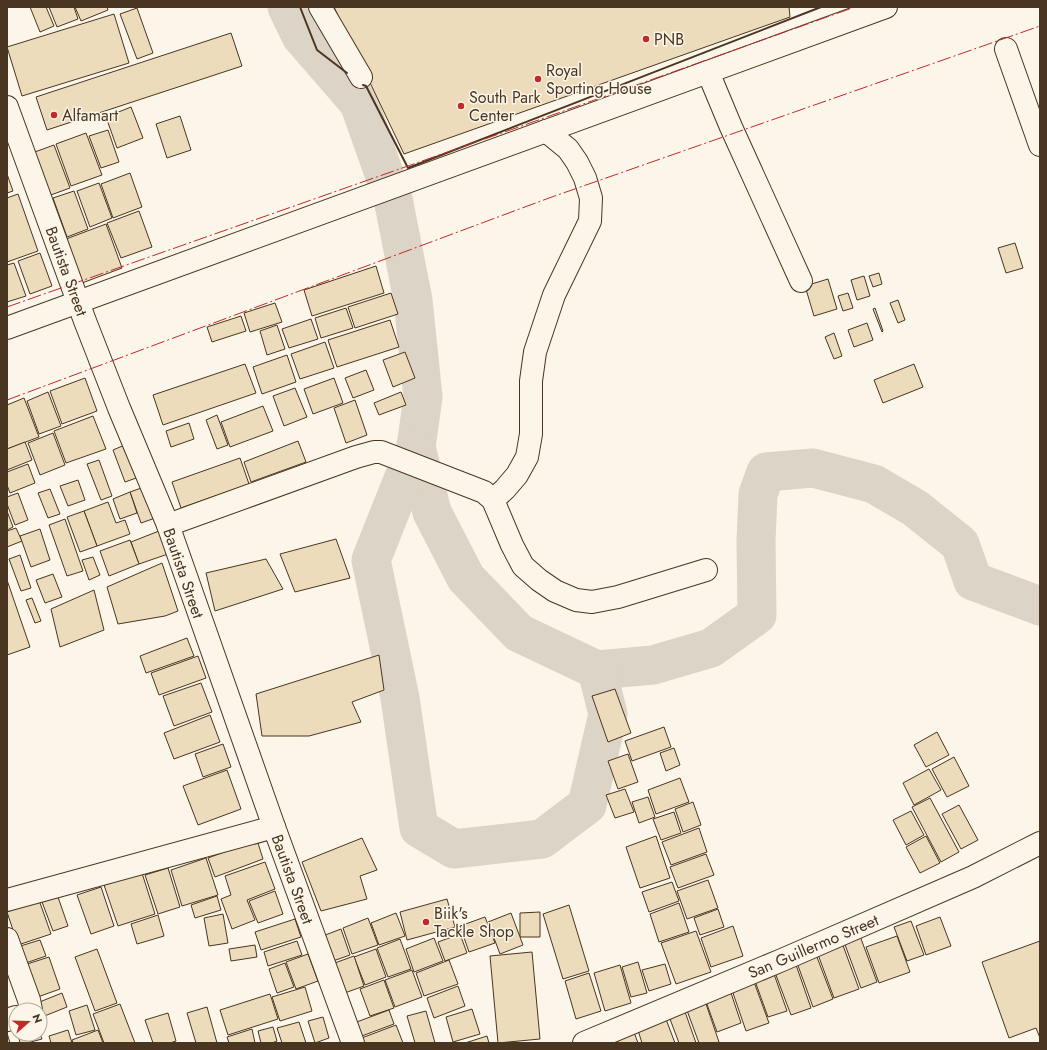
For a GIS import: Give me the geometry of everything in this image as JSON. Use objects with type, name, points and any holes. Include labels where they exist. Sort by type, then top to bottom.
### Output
[{"type":"street","points":[[320,7],[361,77]]},
{"type":"street","points":[[7,328],[79,303],[886,7]]},
{"type":"street","points":[[1006,49],[1040,145]]},
{"type":"street","points":[[708,72],[730,127],[801,282]]},
{"type":"street","name":"Bautista Street","points":[[7,107],[119,408],[168,525],[274,827],[353,1043]]},
{"type":"street","points":[[493,500],[517,475],[527,457],[531,434],[531,381],[535,352],[554,295],[590,221],[591,198],[578,162],[568,149],[546,131]]},
{"type":"street","points":[[168,525],[203,514],[356,457],[374,452],[381,452],[484,492],[493,500],[512,545],[523,566],[555,591],[576,600],[592,602],[618,597],[706,570]]},
{"type":"street","points":[[7,900],[274,827]]},
{"type":"street","name":"San Guillermo Street","points":[[584,1043],[782,960],[973,877],[1040,843]]},
{"type":"street","points":[[7,939],[29,1002]]},
{"type":"building","points":[[30,7],[46,7],[54,26],[40,32]]},
{"type":"building","points":[[49,7],[74,7],[78,19],[57,27]]},
{"type":"building","points":[[75,7],[107,7],[108,10],[81,21]]},
{"type":"building","name":"South Park Center","points":[[334,7],[789,7],[790,17],[404,154]]},
{"type":"building","points":[[137,8],[153,53],[137,59],[120,14]]},
{"type":"building","points":[[114,14],[129,63],[22,96],[7,47]]},
{"type":"building","points":[[231,33],[242,66],[47,130],[36,97]]},
{"type":"building","points":[[131,107],[143,138],[117,148],[106,117]]},
{"type":"building","points":[[180,116],[191,150],[167,158],[156,124]]},
{"type":"building","points":[[108,130],[119,162],[101,168],[89,136]]},
{"type":"building","points":[[86,133],[102,175],[71,186],[56,144]]},
{"type":"building","points":[[54,145],[70,188],[48,196],[32,153]]},
{"type":"building","points":[[130,173],[142,207],[113,218],[101,184]]},
{"type":"building","points":[[7,174],[13,191],[7,193]]},
{"type":"building","points":[[99,183],[112,218],[90,227],[77,191]]},
{"type":"building","points":[[74,191],[88,229],[67,237],[53,198]]},
{"type":"building","points":[[18,194],[38,251],[7,262],[7,198]]},
{"type":"building","points":[[139,211],[152,247],[121,258],[107,223]]},
{"type":"building","points":[[106,224],[122,268],[82,283],[66,239]]},
{"type":"building","points":[[1015,243],[1023,268],[1006,273],[998,248]]},
{"type":"building","points":[[40,253],[52,286],[30,294],[18,261]]},
{"type":"building","points":[[14,263],[26,296],[7,302],[7,265]]},
{"type":"building","points":[[376,266],[384,293],[312,316],[304,290]]},
{"type":"building","points":[[879,273],[882,284],[873,287],[869,276]]},
{"type":"building","points":[[864,276],[870,296],[857,300],[851,280]]},
{"type":"building","points":[[828,279],[837,309],[814,316],[805,286]]},
{"type":"building","points":[[391,293],[398,314],[355,328],[348,307]]},
{"type":"building","points":[[848,293],[853,308],[843,311],[838,296]]},
{"type":"building","points":[[898,300],[905,320],[898,323],[890,303]]},
{"type":"building","points":[[275,303],[282,322],[250,332],[244,313]]},
{"type":"building","points":[[346,308],[353,328],[321,338],[315,318]]},
{"type":"building","points":[[875,308],[883,331],[882,332],[873,309]]},
{"type":"building","points":[[241,316],[246,331],[212,342],[207,327]]},
{"type":"building","points":[[311,319],[318,339],[289,348],[282,329]]},
{"type":"building","points":[[390,320],[399,347],[337,367],[328,340]]},
{"type":"building","points":[[867,323],[873,340],[854,347],[848,330]]},
{"type":"building","points":[[277,325],[285,349],[267,355],[260,331]]},
{"type":"building","points":[[834,333],[842,356],[834,359],[825,337]]},
{"type":"building","points":[[325,342],[334,368],[300,379],[291,354]]},
{"type":"building","points":[[405,352],[415,378],[393,387],[383,360]]},
{"type":"building","points":[[287,355],[296,382],[262,394],[253,367]]},
{"type":"building","points":[[245,364],[256,393],[163,425],[153,395]]},
{"type":"building","points":[[914,364],[923,387],[883,403],[874,380]]},
{"type":"building","points":[[366,370],[374,390],[353,398],[345,378]]},
{"type":"building","points":[[85,378],[97,411],[62,424],[50,391]]},
{"type":"building","points":[[334,378],[343,403],[313,414],[304,389]]},
{"type":"building","points":[[295,388],[307,417],[284,426],[273,396]]},
{"type":"building","points":[[48,392],[61,426],[39,434],[27,401]]},
{"type":"building","points":[[401,392],[406,405],[379,415],[374,403]]},
{"type":"building","points":[[24,398],[39,437],[7,449],[7,405]]},
{"type":"building","points":[[355,400],[367,435],[346,443],[334,408]]},
{"type":"building","points":[[263,406],[273,431],[230,447],[221,422]]},
{"type":"building","points":[[217,415],[228,445],[217,449],[206,420]]},
{"type":"building","points":[[93,416],[106,449],[66,463],[54,431]]},
{"type":"building","points":[[189,423],[194,439],[171,447],[166,431]]},
{"type":"building","points":[[53,433],[65,465],[40,475],[28,443]]},
{"type":"building","points":[[298,441],[306,462],[251,482],[244,462]]},
{"type":"building","points":[[25,442],[32,460],[7,470],[7,449]]},
{"type":"building","points":[[127,444],[139,477],[125,482],[113,450]]},
{"type":"building","points":[[240,458],[249,484],[181,508],[172,482]]},
{"type":"building","points":[[99,460],[112,496],[101,500],[87,464]]},
{"type":"building","points":[[28,464],[35,483],[10,493],[7,485],[7,472]]},
{"type":"building","points":[[78,480],[85,500],[68,506],[60,486]]},
{"type":"building","points":[[147,486],[158,517],[141,523],[130,492]]},
{"type":"building","points":[[50,489],[60,514],[48,518],[38,493]]},
{"type":"building","points":[[130,492],[137,513],[120,519],[113,499]]},
{"type":"building","points":[[18,493],[28,520],[15,525],[7,504],[7,497]]},
{"type":"building","points":[[108,502],[116,523],[125,520],[130,534],[97,546],[84,511]]},
{"type":"building","points":[[7,511],[13,527],[7,530]]},
{"type":"building","points":[[84,511],[97,546],[80,552],[67,517]]},
{"type":"building","points":[[65,519],[83,571],[67,576],[49,525]]},
{"type":"building","points":[[16,528],[22,541],[7,547],[7,531]]},
{"type":"building","points":[[40,529],[50,560],[31,567],[20,536]]},
{"type":"building","points":[[159,531],[168,554],[139,564],[131,542]]},
{"type":"building","points":[[336,539],[350,578],[295,592],[280,554]]},
{"type":"building","points":[[130,540],[139,564],[109,576],[100,551]]},
{"type":"building","points":[[20,555],[31,588],[21,591],[9,559]]},
{"type":"building","points":[[93,557],[100,575],[89,580],[82,560]]},
{"type":"building","points":[[266,559],[283,589],[215,611],[206,573]]},
{"type":"building","points":[[162,563],[178,611],[165,616],[118,624],[107,587]]},
{"type":"building","points":[[53,574],[62,597],[45,603],[36,580]]},
{"type":"building","points":[[7,580],[30,647],[7,655]]},
{"type":"building","points":[[94,590],[104,630],[60,647],[51,609]]},
{"type":"building","points":[[32,598],[41,621],[35,623],[26,600]]},
{"type":"building","points":[[187,638],[194,656],[146,673],[140,656]]},
{"type":"building","points":[[379,655],[384,690],[352,702],[361,722],[309,736],[262,736],[256,694]]},
{"type":"building","points":[[198,656],[206,678],[159,695],[151,673]]},
{"type":"building","points":[[201,683],[212,712],[174,726],[163,696]]},
{"type":"building","points":[[615,689],[631,733],[608,742],[592,696]]},
{"type":"building","points":[[210,715],[220,742],[174,759],[164,733]]},
{"type":"building","points":[[664,727],[671,747],[632,761],[625,741]]},
{"type":"building","points":[[937,732],[949,755],[926,767],[914,745]]},
{"type":"building","points":[[223,744],[231,767],[203,777],[195,754]]},
{"type":"building","points":[[674,748],[680,765],[666,771],[660,753]]},
{"type":"building","points":[[628,754],[638,782],[618,789],[608,761]]},
{"type":"building","points":[[954,757],[969,786],[947,797],[932,769]]},
{"type":"building","points":[[929,769],[941,790],[914,805],[903,783]]},
{"type":"building","points":[[227,770],[241,809],[198,825],[183,786]]},
{"type":"building","points":[[680,778],[689,802],[656,814],[648,790]]},
{"type":"building","points":[[625,789],[634,812],[615,818],[606,795]]},
{"type":"building","points":[[648,797],[655,817],[639,823],[632,802]]},
{"type":"building","points":[[930,798],[959,852],[941,862],[912,807]]},
{"type":"building","points":[[693,802],[701,825],[683,832],[675,809]]},
{"type":"building","points":[[959,805],[978,840],[961,849],[942,814]]},
{"type":"building","points":[[911,811],[924,835],[906,845],[893,820]]},
{"type":"building","points":[[674,812],[681,833],[661,840],[653,819]]},
{"type":"building","points":[[699,828],[707,852],[671,865],[662,842]]},
{"type":"building","points":[[656,836],[670,878],[640,888],[626,847]]},
{"type":"building","points":[[926,836],[940,863],[920,873],[906,847]]},
{"type":"building","points":[[362,838],[377,870],[360,876],[367,899],[321,911],[302,862]]},
{"type":"building","points":[[257,840],[263,859],[215,877],[208,858]]},
{"type":"building","points":[[706,854],[714,875],[678,888],[670,867]]},
{"type":"building","points":[[206,858],[218,895],[182,906],[171,870]]},
{"type":"building","points":[[265,862],[275,889],[247,900],[255,920],[232,929],[221,899],[231,895],[225,876]]},
{"type":"building","points":[[168,868],[180,907],[158,914],[145,875]]},
{"type":"building","points":[[142,873],[155,914],[118,926],[104,885]]},
{"type":"building","points":[[708,880],[718,908],[687,919],[677,891]]},
{"type":"building","points":[[672,882],[679,901],[649,912],[642,892]]},
{"type":"building","points":[[101,887],[114,926],[91,934],[77,895]]},
{"type":"building","points":[[275,891],[283,914],[258,923],[249,901]]},
{"type":"building","points":[[217,896],[221,910],[195,918],[191,905]]},
{"type":"building","points":[[58,897],[68,926],[53,931],[42,902]]},
{"type":"building","points":[[447,899],[455,927],[407,940],[400,912]]},
{"type":"building","points":[[39,900],[51,934],[18,945],[7,912]]},
{"type":"building","points":[[679,903],[689,932],[659,942],[650,914]]},
{"type":"building","points":[[569,905],[589,971],[563,979],[543,914]]},
{"type":"building","points":[[718,909],[724,927],[700,935],[694,918]]},
{"type":"building","points":[[540,912],[540,937],[520,937],[520,913]]},
{"type":"building","points":[[396,913],[405,936],[379,945],[371,923]]},
{"type":"building","points":[[511,913],[523,945],[500,954],[488,922]]},
{"type":"building","points":[[223,914],[228,943],[209,946],[204,918]]},
{"type":"building","points":[[158,915],[164,936],[137,944],[131,924]]},
{"type":"building","points":[[485,917],[495,943],[469,952],[460,926]]},
{"type":"building","points":[[940,917],[951,946],[926,955],[916,926]]},
{"type":"building","points":[[368,918],[378,945],[352,954],[343,928]]},
{"type":"building","points":[[295,919],[301,937],[261,950],[255,932]]},
{"type":"building","points":[[911,921],[924,955],[907,961],[894,927]]},
{"type":"building","points":[[733,926],[743,956],[711,967],[701,938]]},
{"type":"building","points":[[341,929],[350,955],[330,962],[320,937]]},
{"type":"building","points":[[696,931],[711,972],[676,984],[661,943]]},
{"type":"building","points":[[460,934],[467,953],[445,961],[438,942]]},
{"type":"building","points":[[860,936],[877,982],[861,988],[844,942]]},
{"type":"building","points":[[897,936],[910,972],[879,983],[866,947]]},
{"type":"building","points":[[434,938],[443,961],[414,972],[406,949]]},
{"type":"building","points":[[400,939],[411,969],[388,977],[377,948]]},
{"type":"building","points":[[40,940],[46,956],[20,965],[14,948]]},
{"type":"building","points":[[841,940],[859,989],[834,998],[816,949]]},
{"type":"building","points":[[297,941],[302,955],[268,966],[264,952]]},
{"type":"building","points":[[1040,941],[1040,1038],[1036,1028],[1009,1038],[982,962]]},
{"type":"building","points":[[255,945],[257,957],[231,961],[229,949]]},
{"type":"building","points":[[97,949],[117,1003],[95,1011],[75,957]]},
{"type":"building","points":[[376,949],[386,977],[365,985],[354,957]]},
{"type":"building","points":[[532,952],[540,1039],[498,1043],[490,956]]},
{"type":"building","points":[[815,952],[833,999],[813,1007],[796,960]]},
{"type":"building","points":[[308,954],[318,981],[296,989],[286,962]]},
{"type":"building","points":[[354,956],[364,986],[342,994],[332,964]]},
{"type":"building","points":[[49,957],[60,989],[32,999],[21,966]]},
{"type":"building","points":[[449,960],[458,984],[424,996],[416,973]]},
{"type":"building","points":[[638,962],[647,993],[631,997],[622,967]]},
{"type":"building","points":[[795,962],[811,1008],[791,1015],[774,970]]},
{"type":"building","points":[[285,963],[294,987],[277,993],[269,969]]},
{"type":"building","points":[[665,964],[671,984],[649,991],[642,970]]},
{"type":"building","points":[[620,965],[631,1003],[605,1011],[594,973]]},
{"type":"building","points":[[412,970],[422,997],[395,1007],[385,980]]},
{"type":"building","points":[[589,973],[601,1011],[576,1019],[565,981]]},
{"type":"building","points":[[774,974],[787,1011],[768,1017],[755,981]]},
{"type":"building","points":[[384,980],[394,1008],[370,1016],[360,989]]},
{"type":"building","points":[[754,982],[769,1023],[746,1031],[732,990]]},
{"type":"building","points":[[458,986],[465,1006],[434,1018],[427,998]]},
{"type":"building","points":[[305,987],[312,1011],[280,1021],[272,997]]},
{"type":"building","points":[[729,987],[741,1023],[717,1032],[704,996]]},
{"type":"building","points":[[62,993],[67,1007],[48,1015],[48,1002],[40,1002]]},
{"type":"building","points":[[270,994],[278,1019],[228,1035],[220,1010]]},
{"type":"building","points":[[704,998],[719,1042],[717,1043],[699,1043],[685,1005]]},
{"type":"building","points":[[120,1004],[135,1043],[104,1043],[93,1014]]},
{"type":"building","points":[[87,1005],[95,1030],[76,1035],[69,1011]]},
{"type":"building","points":[[683,1006],[696,1043],[679,1043],[667,1011]]},
{"type":"building","points":[[207,1007],[217,1043],[196,1043],[187,1013]]},
{"type":"building","points":[[472,1009],[480,1034],[453,1042],[446,1017]]},
{"type":"building","points":[[389,1010],[394,1024],[359,1037],[354,1023]]},
{"type":"building","points":[[426,1011],[435,1043],[415,1043],[407,1016]]},
{"type":"building","points":[[168,1013],[176,1041],[170,1043],[153,1043],[145,1020]]},
{"type":"building","points":[[664,1014],[675,1043],[642,1043],[636,1024]]},
{"type":"building","points":[[323,1017],[329,1038],[315,1043],[308,1021]]},
{"type":"building","points":[[299,1022],[306,1043],[282,1043],[277,1028]]},
{"type":"building","points":[[396,1025],[403,1043],[360,1043],[359,1039]]},
{"type":"building","points":[[273,1027],[277,1041],[272,1043],[261,1043],[258,1031]]},
{"type":"building","points":[[632,1027],[638,1043],[618,1043],[615,1034]]},
{"type":"building","points":[[252,1029],[255,1043],[229,1043],[227,1037]]},
{"type":"building","points":[[68,1030],[72,1043],[51,1043],[49,1036]]},
{"type":"building","points":[[98,1030],[103,1043],[73,1043],[72,1040]]},
{"type":"building","points":[[7,1033],[8,1042],[10,1043],[7,1043]]},
{"type":"building","points":[[487,1036],[489,1043],[465,1043]]},
{"type":"waterway","points":[[287,7],[301,36],[359,103],[393,199],[413,300],[423,397],[416,447],[432,512],[466,578],[519,633],[597,670],[653,665],[711,648],[757,615],[756,541],[758,494],[766,472],[813,468],[874,484],[915,508],[960,544],[973,581],[1040,606]]},
{"type":"waterway","points":[[416,447],[371,560],[400,698],[419,828],[454,849],[542,839],[587,805],[608,714],[599,678]]},
{"type":"wall","points":[[300,7],[317,50],[347,73]]},
{"type":"wall","points":[[363,85],[366,86],[408,168],[821,7]]},
{"type":"power","points":[[7,307],[855,7]]},
{"type":"power","points":[[7,400],[549,198],[1040,26]]},
{"type":"place","name":"PNB","points":[[646,39]]},
{"type":"place","name":"Royal Sporting House","points":[[538,79]]},
{"type":"place","name":"South Park Center","points":[[461,106]]},
{"type":"place","name":"Alfamart","points":[[54,115]]},
{"type":"place","name":"Biik's Tackle Shop","points":[[426,922]]}]
